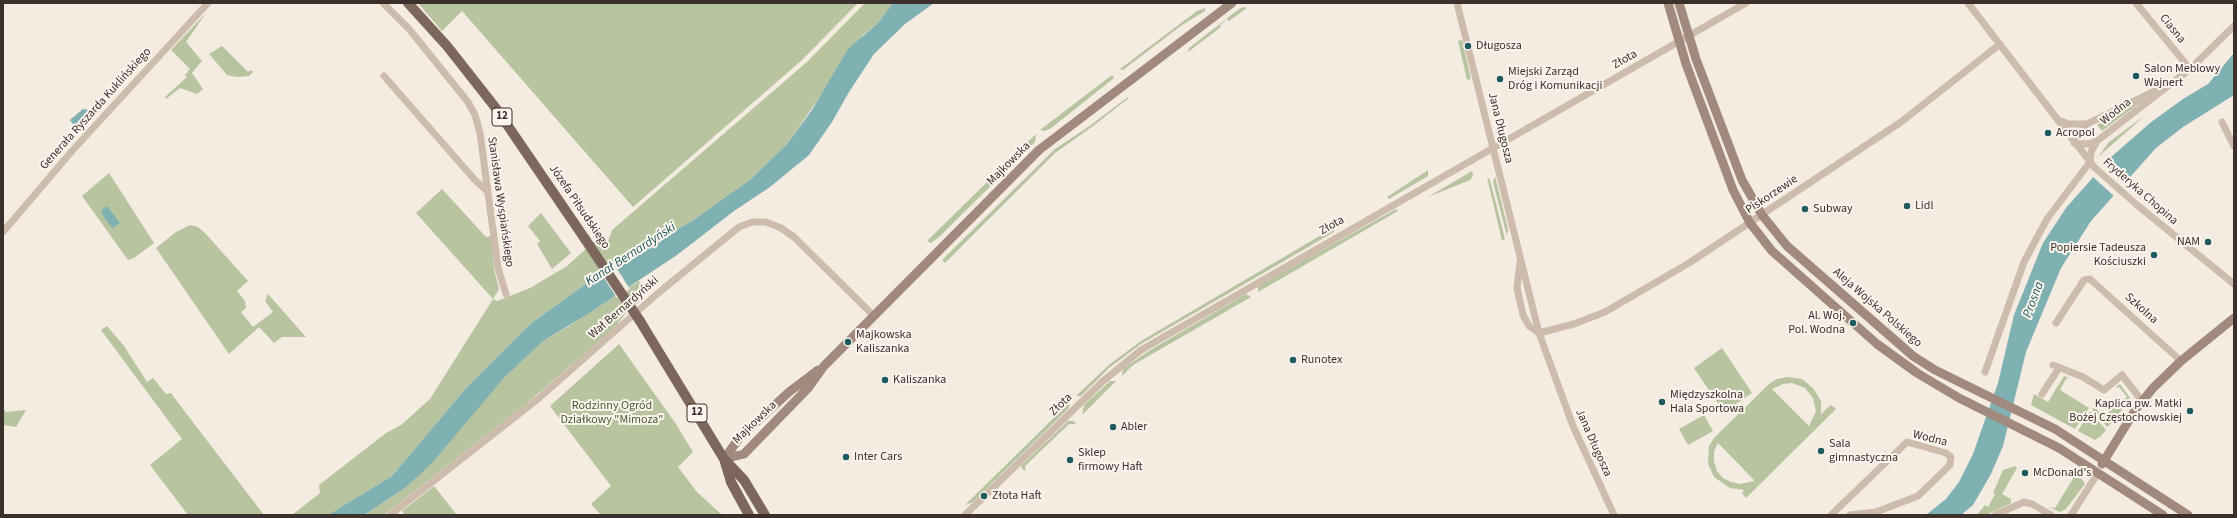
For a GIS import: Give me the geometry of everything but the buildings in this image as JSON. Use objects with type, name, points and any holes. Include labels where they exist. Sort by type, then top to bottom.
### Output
[{"type":"main road","name":"Józefa Piłsudskiego","points":[[408,3],[447,46],[495,107],[640,320],[724,458],[744,480],[765,515]]},
{"type":"main road","name":"Majkowska","points":[[724,458],[734,442],[744,432],[789,392],[824,366],[1049,141],[1232,3]]},
{"type":"main road","name":"Aleja Wojska Polskiego","points":[[1668,3],[1678,42],[1728,179],[1750,223],[1762,240],[1781,259],[1877,344],[1929,381],[1979,408],[2048,442],[2163,515]]},
{"type":"main road","name":"Aleja Wojska Polskiego","points":[[1680,3],[1688,37],[1734,163],[1762,215],[1792,250],[1900,346],[1935,370],[2061,432],[2188,515]]},
{"type":"main road","points":[[2098,473],[2104,460],[2142,401],[2161,379],[2234,318]]},
{"type":"main road","name":"Majkowska","points":[[724,458],[744,454],[809,387],[824,366]]},
{"type":"main road","name":"Józefa Piłsudskiego","points":[[724,458],[731,482],[749,515]]},
{"type":"street","name":"Generała Ryszarda Kuklińskiego","points":[[3,232],[78,145],[208,3]]},
{"type":"street","name":"Stanisława Wyspiańskiego","points":[[383,3],[409,29],[472,109],[480,133],[498,268],[506,294]]},
{"type":"street","name":"Jana Długosza","points":[[1458,3],[1539,333],[1573,426],[1614,515]]},
{"type":"street","name":"Złota","points":[[965,515],[1102,382],[1141,350],[1381,210],[1494,149],[1746,3]]},
{"type":"street","name":"Fryderyka Chopina","points":[[1968,3],[2092,165],[2124,194],[2234,284]]},
{"type":"street","name":"Ciasna","points":[[2136,3],[2190,69]]},
{"type":"street","name":"Wodna","points":[[2074,143],[2088,144],[2097,141],[2190,69],[2234,26]]},
{"type":"street","name":"Piskorzewie","points":[[1539,333],[1580,322],[1605,312],[1672,273],[1901,122],[2000,44]]},
{"type":"street","points":[[384,76],[479,185],[488,192]]},
{"type":"street","name":"Wodna","points":[[2087,124],[2168,85]]},
{"type":"street","points":[[2057,120],[2069,124],[2087,124]]},
{"type":"street","points":[[2222,122],[2234,146]]},
{"type":"street","points":[[2074,143],[2077,134],[2087,124]]},
{"type":"street","name":"Wodna","points":[[1985,372],[2011,294],[2032,245],[2047,219],[2092,165],[2091,152],[2097,141]]},
{"type":"street","name":"Wał Bernardyński","points":[[390,515],[538,398],[661,290],[739,227],[752,222],[766,222],[781,228],[794,237],[874,316]]},
{"type":"street","name":"Jana Długosza","points":[[1520,258],[1517,281],[1518,295],[1527,323],[1539,333]]},
{"type":"street","name":"Szkolna","points":[[2056,323],[2084,280],[2093,280],[2181,361]]},
{"type":"street","points":[[2042,394],[2056,366],[2083,377],[2104,390],[2122,375],[2142,401]]},
{"type":"street","name":"Wodna","points":[[1831,515],[1907,442],[1946,453],[1951,457],[1950,465],[1918,496],[1876,512],[1850,515]]},
{"type":"street","points":[[2071,515],[2098,473]]},
{"type":"street","points":[[1995,515],[2024,502],[2032,504],[2051,515]]},
{"type":"green space","points":[[418,3],[858,3],[802,60],[633,207],[462,11],[442,31]]},
{"type":"green space","points":[[865,3],[893,3],[878,23],[863,35],[787,144],[751,179],[695,219],[590,281],[530,324],[467,387],[392,476],[328,515],[292,515],[320,493],[319,485],[386,433],[401,425],[430,399],[493,299],[497,301],[530,288],[567,266],[599,237],[606,241],[609,239],[612,230],[807,62]]},
{"type":"green space","points":[[1243,7],[1247,8],[1229,21],[1227,19],[1220,25],[1221,27],[1188,52],[1189,48],[1239,9]]},
{"type":"green space","points":[[1205,8],[1205,11],[1182,25],[1123,70],[1120,69],[1197,11]]},
{"type":"green space","points":[[206,13],[186,42],[202,61],[192,73],[203,89],[197,94],[180,88],[166,99],[165,97],[187,77],[185,75],[190,69],[171,50]]},
{"type":"green space","points":[[1462,40],[1471,79],[1467,80],[1458,41]]},
{"type":"green space","points":[[222,46],[248,72],[251,70],[253,72],[249,76],[237,77],[227,75],[209,54]]},
{"type":"green space","points":[[1112,75],[1114,78],[1050,129],[1044,131],[1040,130]]},
{"type":"green space","points":[[1128,97],[1129,98],[1093,126],[1055,153],[945,263],[942,260],[1055,149],[1088,127]]},
{"type":"green space","points":[[2143,100],[2102,131],[2097,125]]},
{"type":"green space","points":[[2141,119],[2098,157],[2109,142]]},
{"type":"green space","points":[[1036,134],[1035,142],[939,237],[931,243],[927,241]]},
{"type":"green space","points":[[1428,170],[1428,176],[1389,199],[1387,197]]},
{"type":"green space","points":[[1472,171],[1473,176],[1470,180],[1428,197]]},
{"type":"green space","points":[[109,173],[154,243],[134,258],[128,260],[82,196]]},
{"type":"green space","points":[[1495,176],[1508,229],[1507,236],[1493,182]]},
{"type":"green space","points":[[1487,177],[1490,180],[1505,239],[1502,241]]},
{"type":"green space","points":[[442,189],[486,237],[491,236],[494,269],[499,289],[493,299],[416,213]]},
{"type":"green space","points":[[1396,209],[1398,211],[1258,292],[1258,286]]},
{"type":"green space","points":[[541,213],[571,253],[552,269],[537,244],[540,241],[528,226]]},
{"type":"green space","points":[[190,225],[198,227],[205,233],[248,281],[237,291],[245,301],[246,308],[241,312],[253,327],[273,312],[265,301],[268,294],[306,337],[282,337],[274,343],[259,327],[229,354],[156,248],[176,232]]},
{"type":"green space","points":[[1335,227],[1334,232],[1141,344],[1109,368],[1081,396],[1076,396],[1110,364],[1141,341]]},
{"type":"green space","points":[[639,281],[647,290],[644,294],[644,298],[629,309],[615,327],[526,404],[384,515],[364,515],[405,488],[503,379],[543,341]]},
{"type":"green space","points":[[1246,294],[1251,297],[1133,365],[1122,376],[1123,369],[1147,352]]},
{"type":"green space","points":[[107,326],[124,346],[147,382],[153,378],[166,394],[171,393],[264,515],[188,515],[150,465],[182,439],[101,330]]},
{"type":"green space","name":"Rodzinny Ogród Działkowy \"Mimoza\"","points":[[619,344],[676,424],[693,452],[678,467],[697,492],[722,515],[601,515],[591,504],[611,486],[550,406]]},
{"type":"green space","points":[[1722,348],[1752,393],[1724,412],[1694,368]]},
{"type":"green space","points":[[2064,376],[2069,378],[2066,379],[2060,390],[2089,408],[2075,429],[2031,405],[2034,394],[2048,402]]},
{"type":"green space","points":[[1788,377],[1802,379],[1813,388],[1821,401],[1821,414],[1831,405],[1836,409],[1746,498],[1742,493],[1744,490],[1730,488],[1714,477],[1708,464],[1709,446],[1714,438],[1769,384],[1777,379]],"holes":[[[1792,383],[1805,388],[1813,398],[1816,411],[1809,426],[1772,389],[1783,384]],[[1718,443],[1754,480],[1754,481],[1741,484],[1731,482],[1723,478],[1717,471],[1714,461],[1714,451]]]},
{"type":"green space","points":[[1110,381],[1116,381],[1082,415],[1084,405]]},
{"type":"green space","points":[[2120,384],[2130,398],[2114,421],[2107,427],[2092,409],[2095,407],[2103,417],[2127,397],[2119,387],[2115,388]]},
{"type":"green space","points":[[1070,402],[1069,408],[973,502],[965,505]]},
{"type":"green space","points":[[3,408],[6,412],[26,410],[16,427],[3,425]]},
{"type":"green space","points":[[2090,411],[2106,430],[2095,440],[2078,431]]},
{"type":"green space","points":[[1704,415],[1713,431],[1688,445],[1679,429]]},
{"type":"green space","points":[[1068,421],[1074,421],[1076,424],[1069,424],[1025,466],[1026,471],[1022,469],[1021,466]]},
{"type":"green space","points":[[2015,466],[2017,468],[2002,494],[2011,499],[2011,503],[1986,515],[1977,515],[1985,505],[1988,507],[1995,494],[1993,493],[2003,470]]},
{"type":"green space","points":[[2074,477],[2082,479],[2085,484],[2066,509],[2060,512],[2049,507],[2055,508]]},
{"type":"green space","points":[[434,486],[457,515],[405,515],[402,511]]},
{"type":"water","points":[[893,3],[934,3],[905,24],[874,54],[849,92],[832,122],[809,155],[770,187],[734,211],[677,255],[588,314],[543,341],[503,379],[431,464],[405,488],[364,515],[328,515],[392,476],[467,387],[530,324],[590,281],[695,219],[751,179],[787,144],[812,110],[848,49],[878,23]]},
{"type":"water","name":"Prosna","points":[[2234,53],[2234,95],[2183,127],[2156,148],[2091,221],[2061,268],[2026,352],[2003,446],[1991,474],[1973,505],[1961,515],[1926,515],[1946,499],[1959,482],[1973,454],[1998,383],[2014,315],[2043,243],[2066,208],[2110,158],[2150,123],[2183,99],[2208,84]]},
{"type":"water","points":[[83,109],[89,110],[92,117],[80,130],[77,130],[70,120]]},
{"type":"water","points":[[107,206],[120,223],[112,228],[102,214],[102,210]]},
{"type":"pier","points":[[2103,163],[2127,184],[2115,197],[2092,176]]},
{"type":"pier","points":[[614,264],[630,289],[617,298],[600,272]]},
{"type":"place","name":"Długosza","points":[[1468,46]]},
{"type":"place","name":"Salon Meblowy Wajnert","points":[[2136,76]]},
{"type":"place","name":"Miejski Zarząd Dróg i Komunikacji","points":[[1500,79]]},
{"type":"place","name":"Acropol","points":[[2048,133]]},
{"type":"place","name":"Lidl","points":[[1907,206]]},
{"type":"place","name":"Subway","points":[[1805,209]]},
{"type":"place","name":"NAM","points":[[2208,242]]},
{"type":"place","name":"Popiersie Tadeusza Kościuszki","points":[[2154,255]]},
{"type":"place","name":"Al. Woj. Pol. Wodna","points":[[1853,323]]},
{"type":"place","name":"Majkowska Kaliszanka","points":[[848,342]]},
{"type":"place","name":"Runotex","points":[[1293,360]]},
{"type":"place","name":"Kaliszanka","points":[[885,380]]},
{"type":"place","name":"Międzyszkolna Hala Sportowa","points":[[1662,402]]},
{"type":"place","name":"Kaplica pw. Matki Bożej Częstochowskiej","points":[[2190,411]]},
{"type":"place","name":"Abler","points":[[1113,427]]},
{"type":"place","name":"Sala gimnastyczna","points":[[1821,451]]},
{"type":"place","name":"Inter Cars","points":[[846,457]]},
{"type":"place","name":"Sklep firmowy Haft","points":[[1070,460]]},
{"type":"place","name":"McDonald's","points":[[2025,473]]},
{"type":"place","name":"Złota Haft","points":[[984,496]]},
{"type":"water label","name":"Kanał Bernardyński","points":[[631,255]]}]
